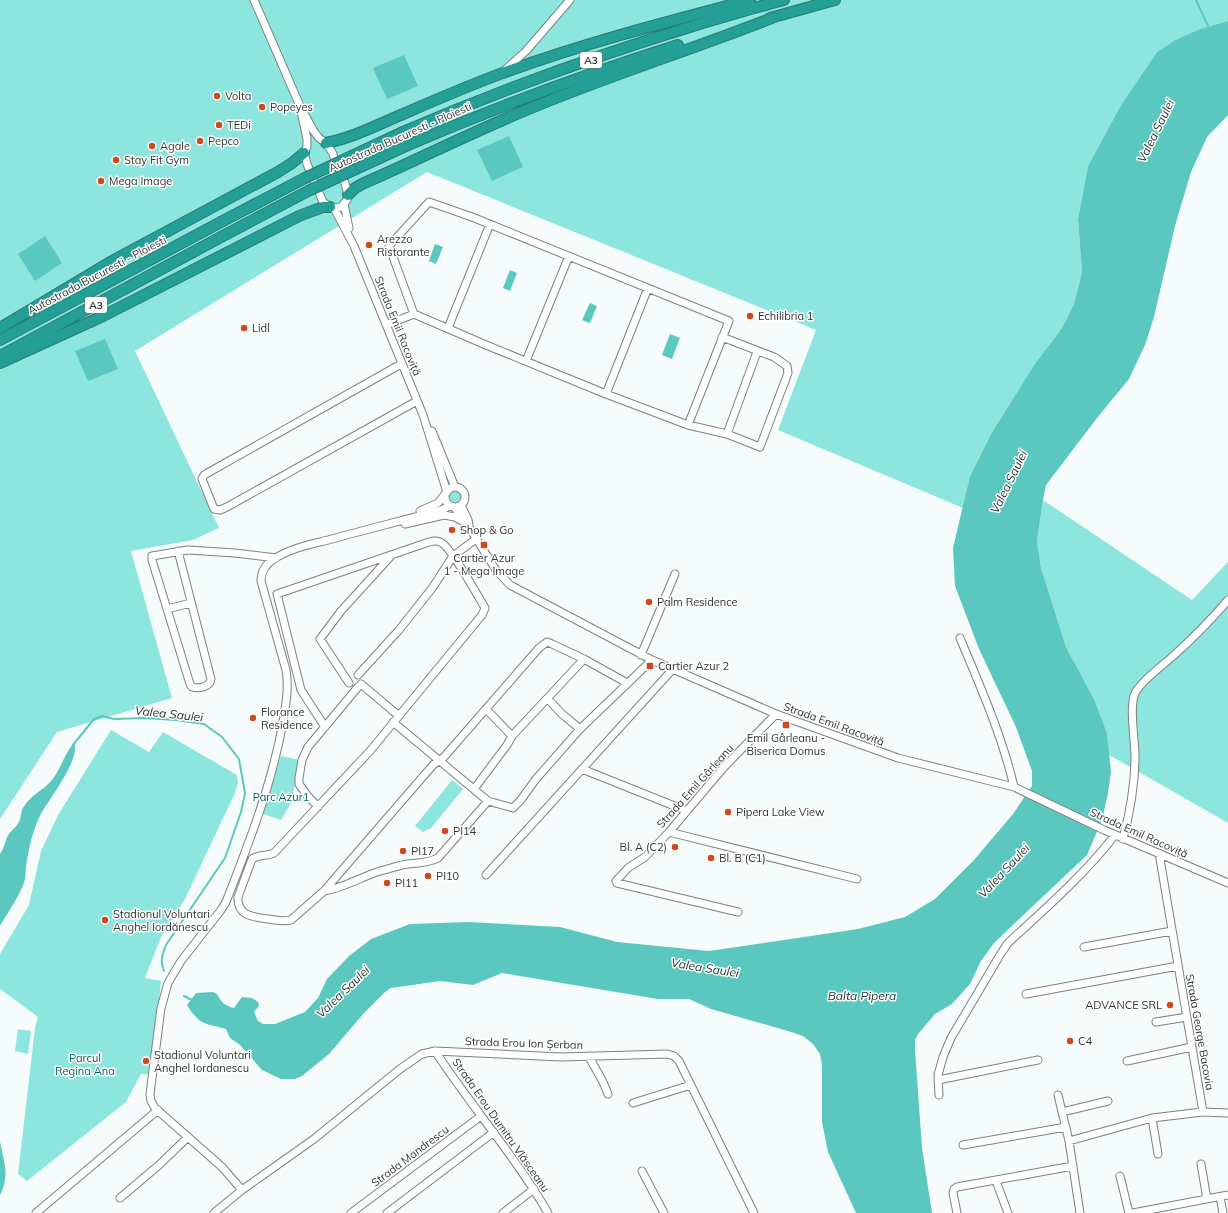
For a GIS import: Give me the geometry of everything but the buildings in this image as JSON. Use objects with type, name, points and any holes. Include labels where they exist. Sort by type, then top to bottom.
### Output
[{"type":"highway","points":[[324,142],[350,137],[460,90],[561,54],[637,31],[750,0]]},
{"type":"highway","name":"Autostrada Bucuresti - Ploiesti","points":[[0,340],[303,179],[403,132],[476,102],[582,63],[668,34],[784,0]]},
{"type":"highway","name":"Autostrada Bucuresti - Ploiesti","points":[[0,356],[308,191],[408,145],[551,88],[677,45],[835,0]]},
{"type":"highway","points":[[346,199],[354,188],[362,184],[540,104],[777,16]]},
{"type":"highway","points":[[0,328],[114,260],[278,172],[306,150]]},
{"type":"highway","points":[[0,364],[103,316],[299,216],[323,207],[332,208]]},
{"type":"street","points":[[254,0],[300,106]]},
{"type":"street","points":[[502,74],[526,51],[570,0]]},
{"type":"street","name":"Strada Emil Racoviță","points":[[300,106],[313,130],[332,152],[346,183],[348,224],[354,246],[423,415],[446,493],[446,500],[455,506],[468,520],[467,525],[496,570],[510,585],[641,655],[672,670],[776,714],[898,758],[1026,791],[1123,839],[1228,883]]},
{"type":"street","name":"Strada Emil Racoviță","points":[[300,106],[307,139],[307,164],[323,202],[332,208],[354,246]]},
{"type":"street","points":[[306,150],[309,144],[316,140],[324,142]]},
{"type":"street","points":[[332,208],[341,207],[346,199]]},
{"type":"street","name":"Strada Emil Racoviță","points":[[688,425],[722,337],[729,321],[490,224],[429,202],[389,246],[412,314],[606,394],[688,425],[727,434],[760,446],[788,373],[787,366],[774,357],[757,352],[722,337]]},
{"type":"street","points":[[448,328],[490,224]]},
{"type":"street","points":[[526,361],[569,256]]},
{"type":"street","points":[[606,394],[648,288]]},
{"type":"street","points":[[386,325],[412,314]]},
{"type":"street","points":[[727,434],[757,352]]},
{"type":"street","points":[[401,364],[204,475],[202,479],[214,508],[220,510],[227,507],[417,401]]},
{"type":"street","name":"Strada Emil Racoviță","points":[[423,415],[430,427],[455,487],[461,489],[465,494],[465,500],[455,506]]},
{"type":"street","points":[[376,527],[384,521],[430,507],[438,503],[449,489],[455,487]]},
{"type":"street","points":[[242,1190],[222,1167],[158,1110],[152,1101],[151,1088],[161,1008],[168,983],[181,961],[226,902],[265,797],[280,738],[288,690],[288,681],[261,581],[261,575],[264,569],[276,558],[314,544],[455,506]]},
{"type":"street","points":[[376,527],[381,530],[444,515],[455,517],[467,525]]},
{"type":"street","points":[[349,683],[349,678],[352,675],[358,675],[400,630],[433,587],[453,556],[476,539]]},
{"type":"street","points":[[325,727],[301,690],[277,594],[429,542],[436,541],[442,543],[453,556],[486,608],[370,752],[274,853],[270,855],[261,855],[252,859],[238,897],[238,903],[243,912],[253,917],[284,921],[291,920],[324,891],[433,765],[444,757],[539,648],[547,642],[584,659],[627,683]]},
{"type":"street","points":[[178,551],[211,679],[208,685],[196,688],[192,687],[190,684],[152,556],[178,551],[188,550],[235,553],[276,558]]},
{"type":"street","points":[[392,554],[341,611],[320,639],[353,687],[360,686],[399,716]]},
{"type":"street","points":[[641,655],[675,574]]},
{"type":"street","points":[[1123,839],[1128,821],[1134,765],[1133,703],[1136,692],[1154,673],[1191,640],[1228,600]]},
{"type":"street","points":[[167,609],[191,603]]},
{"type":"street","points":[[960,638],[990,712],[1014,787]]},
{"type":"street","points":[[474,789],[512,736],[584,659]]},
{"type":"street","points":[[393,722],[488,801],[513,808],[580,728],[652,660]]},
{"type":"street","points":[[486,875],[672,670]]},
{"type":"street","points":[[318,807],[299,784],[302,760],[308,747],[360,686],[362,680],[358,675]]},
{"type":"street","points":[[548,699],[562,714],[580,728]]},
{"type":"street","points":[[486,709],[512,736]]},
{"type":"street","name":"Strada Emil Gârleanu","points":[[738,912],[616,882],[628,868],[645,857],[669,832],[725,766],[776,714]]},
{"type":"street","points":[[582,769],[687,811]]},
{"type":"street","points":[[324,891],[335,889],[353,881],[406,864],[430,862],[438,858],[488,801]]},
{"type":"street","points":[[669,832],[857,879]]},
{"type":"street","points":[[939,1095],[938,1075],[943,1057],[951,1038],[1000,955],[1008,944],[1072,883],[1106,847],[1115,835]]},
{"type":"street","name":"Strada George Bacovia","points":[[1159,853],[1203,1112]]},
{"type":"street","points":[[1084,947],[1172,931]]},
{"type":"street","points":[[1026,994],[1178,966]]},
{"type":"street","points":[[1156,1022],[1187,1017]]},
{"type":"street","points":[[1127,1061],[1192,1047]]},
{"type":"street","name":"Strada Erou Ion Șerban","points":[[214,1213],[242,1190],[314,1139],[400,1069],[422,1054],[436,1051],[561,1057],[667,1054],[674,1056],[679,1061],[754,1213]]},
{"type":"street","name":"Strada Erou Dumitru Vlăsceanu","points":[[436,1051],[534,1189],[548,1213]]},
{"type":"street","points":[[589,1056],[608,1094]]},
{"type":"street","points":[[938,1080],[1038,1060]]},
{"type":"street","points":[[633,1103],[691,1085]]},
{"type":"street","points":[[1058,1095],[1069,1141],[1080,1213]]},
{"type":"street","points":[[1062,1112],[1108,1100]]},
{"type":"street","points":[[36,1213],[158,1110]]},
{"type":"street","points":[[1069,1141],[1152,1118],[1203,1112],[1228,1113]]},
{"type":"street","name":"Strada Mandrescu","points":[[351,1213],[481,1116]]},
{"type":"street","points":[[1152,1118],[1158,1154]]},
{"type":"street","points":[[963,1145],[1066,1127]]},
{"type":"street","points":[[387,1213],[494,1132]]},
{"type":"street","points":[[120,1198],[188,1137]]},
{"type":"street","points":[[1201,1164],[1207,1199]]},
{"type":"street","points":[[957,1213],[953,1193],[954,1189],[957,1187],[1073,1166]]},
{"type":"street","points":[[642,1171],[664,1213]]},
{"type":"street","points":[[1120,1176],[1129,1213]]},
{"type":"street","points":[[996,1181],[1008,1213]]},
{"type":"street","points":[[503,1213],[534,1189]]},
{"type":"street","points":[[1133,1213],[1165,1210],[1228,1195]]},
{"type":"street","points":[[1220,1197],[1223,1213]]},
{"type":"green space","points":[[0,0],[1228,0],[1228,21],[1200,29],[1175,40],[1157,52],[1121,105],[1088,166],[1078,219],[1082,272],[1074,304],[1062,328],[1034,365],[991,434],[970,476],[963,508],[778,430],[816,330],[427,172],[135,351],[219,528],[193,540],[131,551],[172,698],[57,732],[0,819]]},
{"type":"green space","points":[[457,491],[460,492],[460,502],[453,503],[450,502],[449,495],[450,492]]},
{"type":"green space","points":[[1043,500],[1192,600],[1228,562],[1228,823],[1109,755],[1107,733],[1094,699],[1066,647],[1041,568],[1037,541]]},
{"type":"green space","name":"Parcul Regina Ana","points":[[111,730],[149,752],[163,732],[237,775],[238,783],[235,793],[185,899],[161,937],[145,978],[161,981],[152,1075],[141,1074],[126,1102],[27,1181],[18,1174],[35,1028],[38,1017],[0,989],[0,954],[29,905],[41,851],[58,815]]},
{"type":"green space","name":"Parc Azur1","points":[[281,756],[300,760],[291,803],[281,820],[263,814]]},
{"type":"green space","points":[[452,780],[463,789],[431,828],[423,832],[415,826]]},
{"type":"green space","points":[[18,1029],[31,1031],[28,1054],[15,1051]]},
{"type":"water","name":"Balta Pipera","points":[[1228,21],[1228,115],[1207,137],[1191,172],[1175,226],[1154,317],[1145,345],[1129,379],[1046,485],[1043,500],[1037,541],[1041,568],[1066,647],[1094,699],[1107,733],[1111,772],[1102,820],[1087,855],[994,943],[981,961],[970,984],[952,1004],[935,1014],[918,1034],[915,1040],[922,1148],[932,1213],[856,1213],[828,1152],[822,1122],[822,1065],[820,1054],[813,1044],[803,1036],[711,1009],[689,999],[658,999],[502,973],[473,985],[440,981],[391,988],[364,1013],[329,1054],[302,1076],[295,1079],[281,1079],[262,1070],[240,1045],[230,1038],[226,1029],[204,1023],[196,1017],[187,1005],[196,993],[213,992],[217,994],[224,1003],[234,1008],[242,997],[252,998],[258,1002],[259,1006],[254,1012],[258,1021],[263,1024],[275,1024],[305,1012],[318,998],[327,979],[349,956],[371,939],[410,924],[469,922],[560,927],[617,942],[709,951],[858,929],[905,917],[935,899],[974,860],[1013,814],[1032,786],[1032,771],[1016,727],[979,649],[955,586],[953,548],[970,476],[991,434],[1034,365],[1062,328],[1074,304],[1082,272],[1078,219],[1088,166],[1121,105],[1157,52],[1175,40],[1200,29]]},
{"type":"water","points":[[404,55],[418,86],[387,99],[373,68]]},
{"type":"water","points":[[509,136],[523,167],[492,181],[477,150]]},
{"type":"water","points":[[45,236],[62,263],[35,281],[18,254]]},
{"type":"water","points":[[435,244],[443,247],[436,264],[429,261]]},
{"type":"water","points":[[510,270],[517,273],[510,291],[503,288]]},
{"type":"water","points":[[590,303],[597,306],[590,323],[582,320]]},
{"type":"water","points":[[670,334],[680,338],[672,359],[662,355]]},
{"type":"water","points":[[105,339],[118,369],[88,381],[75,351]]},
{"type":"water","points":[[74,743],[75,750],[69,769],[41,814],[33,833],[23,884],[18,896],[0,926],[0,854],[8,835],[19,822],[22,810],[26,804],[52,780]]},
{"type":"water","points":[[0,1142],[5,1168],[5,1181],[0,1195]]},
{"type":"waterway","points":[[1196,0],[1208,26]]},
{"type":"waterway","name":"Valea Saulei","points":[[73,745],[94,719],[102,716],[114,719],[143,718],[176,720],[204,724],[222,737],[239,759],[245,793],[241,812],[225,858],[166,945],[162,958],[164,971]]},
{"type":"waterway","name":"Valea Saulei","points":[[184,996],[192,1000]]},
{"type":"place","name":"Volta","points":[[217,96]]},
{"type":"place","name":"Popeyes","points":[[262,107]]},
{"type":"place","name":"TEDi","points":[[219,125]]},
{"type":"place","name":"Pepco","points":[[200,141]]},
{"type":"place","name":"Agale","points":[[152,146]]},
{"type":"place","name":"Stay Fit Gym","points":[[116,160]]},
{"type":"place","name":"Mega Image","points":[[101,181]]},
{"type":"place","name":"Arezzo Ristorante","points":[[369,245]]},
{"type":"place","name":"Echilibria 1","points":[[750,316]]},
{"type":"place","name":"Lidl","points":[[244,328]]},
{"type":"place","name":"Shop & Go","points":[[452,530]]},
{"type":"place","name":"Cartier Azur 1 - Mega Image","points":[[484,545]]},
{"type":"place","name":"Palm Residence","points":[[649,602]]},
{"type":"place","name":"Cartier Azur 2","points":[[650,666]]},
{"type":"place","name":"Florance Residence","points":[[253,718]]},
{"type":"place","name":"Emil Gârleanu - Biserica Domus","points":[[786,725]]},
{"type":"place","name":"Pipera Lake View","points":[[728,812]]},
{"type":"place","name":"PI14","points":[[445,831]]},
{"type":"place","name":"Bl. A (C2)","points":[[675,847]]},
{"type":"place","name":"PI17","points":[[403,851]]},
{"type":"place","name":"Bl. B (C1)","points":[[711,858]]},
{"type":"place","name":"PI10","points":[[428,876]]},
{"type":"place","name":"PI11","points":[[387,883]]},
{"type":"place","name":"Stadionul Voluntari Anghel Iordănescu","points":[[105,920]]},
{"type":"place","name":"ADVANCE SRL","points":[[1170,1005]]},
{"type":"place","name":"C4","points":[[1070,1041]]},
{"type":"place","name":"Stadionul Voluntari Anghel Iordanescu","points":[[146,1061]]}]
